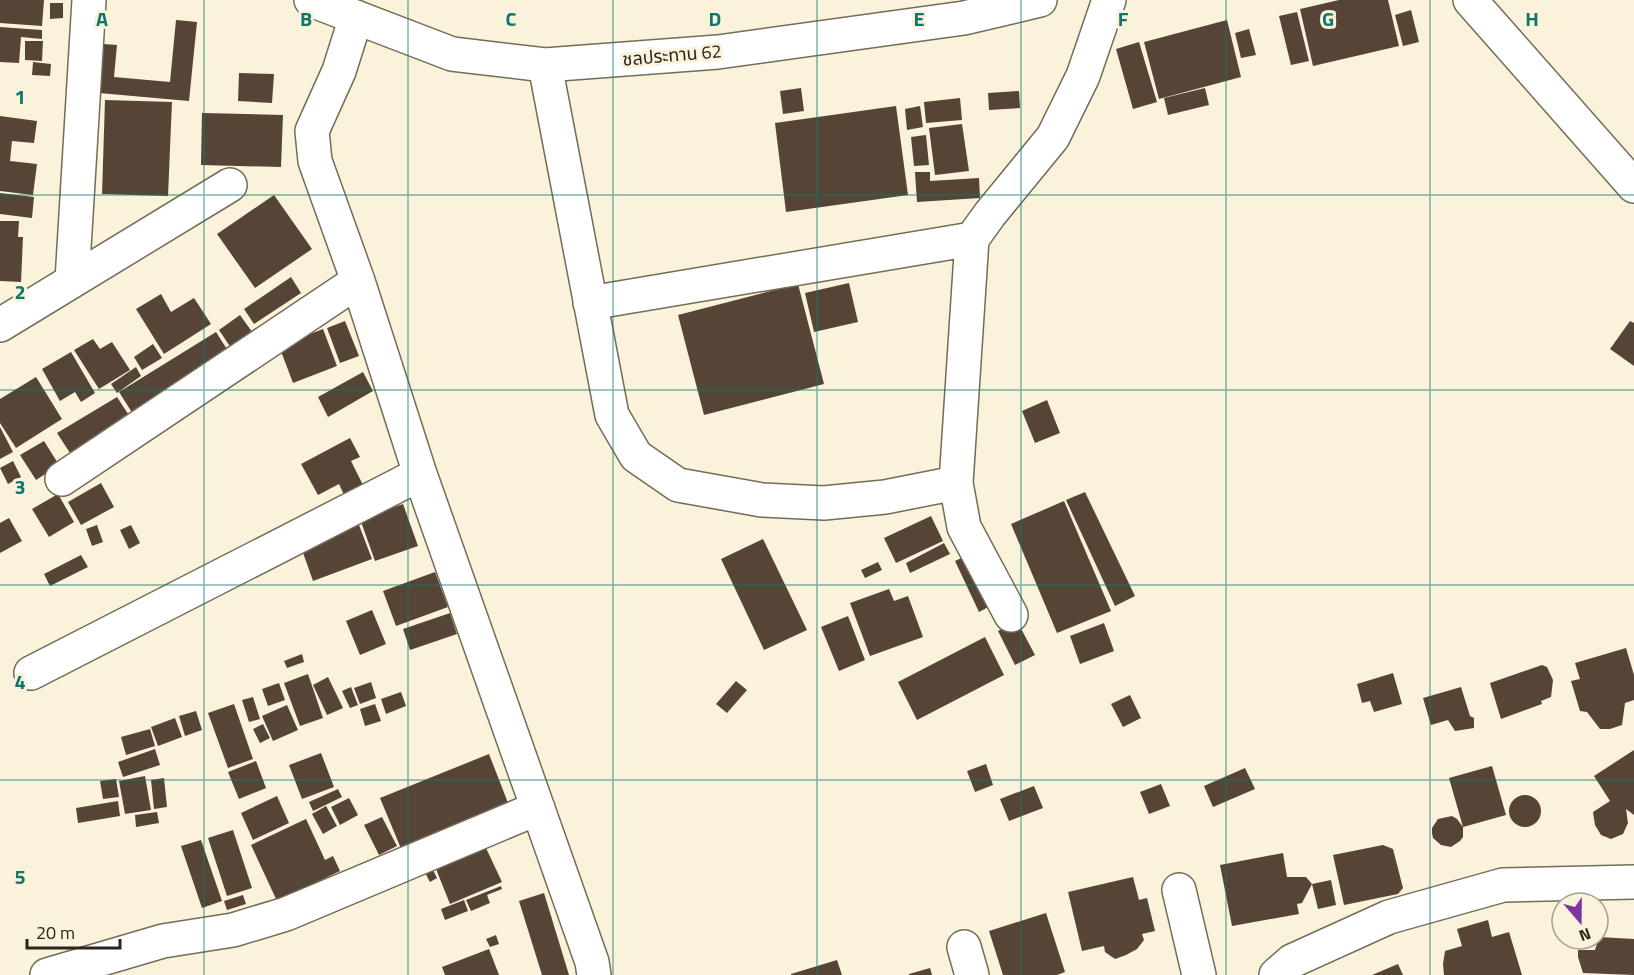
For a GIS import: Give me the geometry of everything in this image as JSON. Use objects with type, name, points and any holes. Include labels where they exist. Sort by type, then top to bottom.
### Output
[{"type":"street","points":[[72,281],[89,0]]},
{"type":"street","name":"ชลประทาน 62","points":[[311,0],[452,54],[545,65],[730,51],[964,18],[1041,0]]},
{"type":"street","points":[[1011,615],[964,527],[956,483],[972,239],[1053,137],[1083,76],[1109,0]]},
{"type":"street","points":[[1470,0],[1634,186]]},
{"type":"street","points":[[356,17],[339,71],[312,131],[315,162],[358,281],[420,474],[592,962],[594,975]]},
{"type":"street","points":[[545,65],[612,415],[636,456],[678,486],[762,500],[824,503],[885,497],[956,483]]},
{"type":"street","points":[[0,325],[230,185]]},
{"type":"street","points":[[590,303],[972,239]]},
{"type":"street","points":[[62,479],[358,281]]},
{"type":"street","points":[[31,673],[420,474]]},
{"type":"street","points":[[47,975],[163,941],[233,930],[286,914],[538,808]]},
{"type":"street","points":[[1276,975],[1292,961],[1389,918],[1503,885],[1634,882]]},
{"type":"street","points":[[1179,890],[1199,975]]},
{"type":"building","points":[[0,0],[44,0],[42,26],[0,23]]},
{"type":"building","points":[[1339,0],[1388,0],[1399,46],[1313,66],[1300,9]]},
{"type":"building","points":[[50,3],[63,3],[63,18],[50,19]]},
{"type":"building","points":[[1411,10],[1419,42],[1403,46],[1395,15]]},
{"type":"building","points":[[1297,12],[1309,61],[1291,65],[1279,16]]},
{"type":"building","points":[[176,20],[197,22],[189,101],[99,93],[104,44],[117,45],[114,77],[170,82]]},
{"type":"building","points":[[1227,20],[1241,77],[1159,99],[1144,42]]},
{"type":"building","points":[[0,27],[42,30],[42,39],[21,37],[19,63],[0,62]]},
{"type":"building","points":[[1249,29],[1256,55],[1241,58],[1235,33]]},
{"type":"building","points":[[25,41],[43,41],[42,61],[25,60]]},
{"type":"building","points":[[1139,42],[1157,102],[1133,109],[1116,49]]},
{"type":"building","points":[[33,62],[51,64],[50,76],[32,75]]},
{"type":"building","points":[[239,73],[274,74],[272,103],[238,101]]},
{"type":"building","points":[[801,88],[804,111],[783,114],[780,91]]},
{"type":"building","points":[[1205,88],[1209,105],[1168,115],[1164,98]]},
{"type":"building","points":[[1019,91],[1020,108],[989,110],[988,93]]},
{"type":"building","points":[[960,98],[962,120],[926,123],[924,102]]},
{"type":"building","points":[[105,100],[172,102],[168,196],[102,194]]},
{"type":"building","points":[[896,106],[908,195],[786,212],[775,123]]},
{"type":"building","points":[[920,106],[923,127],[907,130],[905,109]]},
{"type":"building","points":[[202,113],[283,115],[281,167],[201,165]]},
{"type":"building","points":[[0,116],[37,121],[34,143],[12,141],[10,161],[37,164],[33,195],[0,191]]},
{"type":"building","points":[[962,124],[969,171],[935,175],[929,128]]},
{"type":"building","points":[[926,135],[929,165],[914,166],[911,137]]},
{"type":"building","points":[[915,172],[930,172],[930,181],[979,178],[980,198],[917,202]]},
{"type":"building","points":[[0,193],[34,197],[32,218],[0,214]]},
{"type":"building","points":[[274,195],[312,249],[255,288],[217,234]]},
{"type":"building","points":[[0,221],[19,221],[18,237],[23,237],[21,282],[0,281]]},
{"type":"building","points":[[291,277],[301,293],[254,324],[244,309]]},
{"type":"building","points":[[849,283],[858,322],[814,332],[805,293]]},
{"type":"building","points":[[798,284],[824,384],[704,415],[678,315]]},
{"type":"building","points":[[161,294],[171,312],[194,298],[211,324],[164,354],[136,309]]},
{"type":"building","points":[[240,315],[255,336],[233,351],[219,330]]},
{"type":"building","points":[[345,321],[359,356],[340,363],[327,328]]},
{"type":"building","points":[[1630,321],[1634,323],[1634,366],[1610,349]]},
{"type":"building","points":[[323,329],[337,366],[293,383],[279,346]]},
{"type":"building","points":[[216,332],[230,354],[133,414],[119,392]]},
{"type":"building","points":[[93,339],[100,349],[112,342],[130,370],[99,389],[74,350]]},
{"type":"building","points":[[153,344],[162,358],[142,370],[134,357]]},
{"type":"building","points":[[71,352],[95,393],[81,402],[75,392],[60,401],[42,369]]},
{"type":"building","points":[[136,367],[141,376],[117,393],[111,384]]},
{"type":"building","points":[[363,372],[373,391],[328,417],[318,397]]},
{"type":"building","points":[[36,377],[62,419],[16,448],[0,423],[0,399]]},
{"type":"building","points":[[117,397],[132,420],[72,456],[57,433]]},
{"type":"building","points":[[1047,400],[1060,433],[1035,443],[1022,411]]},
{"type":"building","points":[[0,427],[13,452],[0,459]]},
{"type":"building","points":[[350,438],[360,457],[351,461],[364,487],[345,497],[339,484],[318,495],[301,464]]},
{"type":"building","points":[[44,441],[59,465],[36,480],[20,455]]},
{"type":"building","points":[[13,461],[21,477],[8,484],[0,468]]},
{"type":"building","points":[[101,483],[114,507],[81,525],[68,502]]},
{"type":"building","points":[[1085,492],[1135,596],[1115,606],[1066,500]]},
{"type":"building","points":[[58,494],[74,522],[49,537],[32,509]]},
{"type":"building","points":[[1064,501],[1111,611],[1057,633],[1011,524]]},
{"type":"building","points":[[403,504],[418,546],[375,561],[360,519]]},
{"type":"building","points":[[931,516],[943,541],[896,563],[884,538]]},
{"type":"building","points":[[9,518],[22,541],[0,553],[0,523]]},
{"type":"building","points":[[97,525],[103,542],[92,546],[86,529]]},
{"type":"building","points":[[131,525],[140,543],[129,549],[120,530]]},
{"type":"building","points":[[359,525],[372,559],[313,581],[301,547]]},
{"type":"building","points":[[763,539],[807,630],[764,650],[721,559]]},
{"type":"building","points":[[944,543],[950,554],[910,573],[906,563]]},
{"type":"building","points":[[972,553],[996,603],[979,612],[955,561]]},
{"type":"building","points":[[81,555],[88,567],[50,586],[44,574]]},
{"type":"building","points":[[878,562],[882,570],[865,578],[861,570]]},
{"type":"building","points":[[435,572],[448,607],[396,626],[383,591]]},
{"type":"building","points":[[889,589],[894,601],[908,596],[923,637],[870,656],[850,603]]},
{"type":"building","points":[[372,610],[386,644],[360,655],[346,621]]},
{"type":"building","points":[[450,613],[457,634],[410,650],[403,629]]},
{"type":"building","points":[[848,616],[865,660],[839,671],[821,627]]},
{"type":"building","points":[[1017,621],[1035,655],[1015,665],[998,631]]},
{"type":"building","points":[[1104,623],[1114,651],[1080,664],[1070,636]]},
{"type":"building","points":[[985,637],[1004,675],[917,720],[898,682]]},
{"type":"building","points":[[1626,648],[1634,675],[1634,700],[1625,703],[1622,725],[1600,729],[1587,712],[1580,711],[1571,681],[1580,679],[1575,663]]},
{"type":"building","points":[[302,654],[304,662],[287,668],[284,661]]},
{"type":"building","points":[[1542,665],[1547,667],[1553,680],[1551,697],[1541,701],[1542,704],[1501,719],[1490,683]]},
{"type":"building","points":[[1393,673],[1402,704],[1374,712],[1370,701],[1362,703],[1357,684]]},
{"type":"building","points":[[308,674],[323,718],[300,726],[284,683]]},
{"type":"building","points":[[328,677],[343,708],[327,715],[313,685]]},
{"type":"building","points":[[736,681],[747,690],[727,713],[716,704]]},
{"type":"building","points":[[371,682],[376,698],[360,704],[354,688]]},
{"type":"building","points":[[279,683],[285,700],[268,706],[262,689]]},
{"type":"building","points":[[351,687],[358,705],[350,708],[342,691]]},
{"type":"building","points":[[1461,687],[1470,716],[1474,718],[1474,728],[1455,731],[1448,720],[1431,725],[1423,698]]},
{"type":"building","points":[[401,692],[406,706],[386,714],[381,699]]},
{"type":"building","points":[[1130,695],[1141,718],[1123,727],[1111,704]]},
{"type":"building","points":[[253,697],[260,719],[249,722],[242,700]]},
{"type":"building","points":[[234,704],[253,759],[228,768],[208,713]]},
{"type":"building","points":[[375,704],[381,721],[365,726],[360,709]]},
{"type":"building","points":[[287,705],[298,730],[273,741],[262,716]]},
{"type":"building","points":[[196,711],[202,730],[185,736],[179,716]]},
{"type":"building","points":[[175,718],[182,737],[158,746],[151,727]]},
{"type":"building","points":[[263,724],[270,738],[260,743],[253,729]]},
{"type":"building","points":[[150,729],[155,746],[126,755],[121,737]]},
{"type":"building","points":[[155,749],[160,765],[123,777],[118,762]]},
{"type":"building","points":[[1634,750],[1634,815],[1626,809],[1628,823],[1623,834],[1611,839],[1601,835],[1595,825],[1593,812],[1610,801],[1594,776]]},
{"type":"building","points":[[321,753],[334,787],[302,799],[289,765]]},
{"type":"building","points":[[489,754],[510,808],[402,851],[380,798]]},
{"type":"building","points":[[256,761],[266,788],[239,799],[228,772]]},
{"type":"building","points":[[986,764],[993,785],[975,792],[967,771]]},
{"type":"building","points":[[1492,766],[1506,815],[1463,827],[1449,778]]},
{"type":"building","points":[[1245,768],[1255,789],[1213,807],[1204,786]]},
{"type":"building","points":[[145,776],[151,810],[125,814],[119,781]]},
{"type":"building","points":[[164,778],[167,807],[154,809],[151,780]]},
{"type":"building","points":[[116,779],[119,797],[103,799],[100,781]]},
{"type":"building","points":[[1161,784],[1170,806],[1149,814],[1140,792]]},
{"type":"building","points":[[1034,786],[1043,808],[1009,821],[1000,799]]},
{"type":"building","points":[[338,789],[342,797],[313,811],[309,802]]},
{"type":"building","points":[[1525,795],[1536,800],[1541,811],[1536,822],[1525,827],[1514,822],[1509,811],[1514,800]]},
{"type":"building","points":[[277,796],[289,823],[253,840],[241,813]]},
{"type":"building","points":[[349,798],[358,815],[340,825],[331,807]]},
{"type":"building","points":[[118,801],[120,816],[78,823],[76,808]]},
{"type":"building","points":[[326,806],[337,826],[323,834],[312,814]]},
{"type":"building","points":[[157,812],[159,823],[136,827],[135,815]]},
{"type":"building","points":[[1452,816],[1463,827],[1463,837],[1451,847],[1441,845],[1433,838],[1432,828],[1438,819]]},
{"type":"building","points":[[382,817],[397,846],[379,855],[364,825]]},
{"type":"building","points":[[306,819],[325,860],[333,856],[340,871],[277,901],[251,845]]},
{"type":"building","points":[[233,830],[252,888],[227,896],[208,838]]},
{"type":"building","points":[[201,840],[222,901],[202,908],[181,846]]},
{"type":"building","points":[[1383,845],[1393,849],[1403,888],[1398,894],[1344,905],[1333,855]]},
{"type":"building","points":[[486,848],[502,882],[450,904],[436,869]]},
{"type":"building","points":[[1283,853],[1287,877],[1306,877],[1312,884],[1302,903],[1297,904],[1299,914],[1232,926],[1220,865]]},
{"type":"building","points":[[432,868],[437,878],[430,882],[423,869]]},
{"type":"building","points":[[1133,877],[1139,900],[1147,898],[1155,931],[1142,934],[1144,940],[1137,949],[1115,959],[1105,952],[1104,946],[1082,951],[1068,892]]},
{"type":"building","points":[[1331,880],[1336,905],[1318,909],[1312,884]]},
{"type":"building","points":[[501,886],[502,889],[487,895],[490,903],[471,911],[466,900]]},
{"type":"building","points":[[544,893],[569,975],[542,975],[519,901]]},
{"type":"building","points":[[243,895],[246,904],[227,910],[224,901]]},
{"type":"building","points":[[464,900],[468,911],[445,920],[441,909]]},
{"type":"building","points":[[1046,913],[1065,972],[1057,975],[1003,975],[989,931]]},
{"type":"building","points":[[1488,920],[1492,937],[1509,932],[1522,975],[1444,975],[1445,951],[1462,946],[1457,929]]},
{"type":"building","points":[[496,935],[499,944],[490,947],[486,939]]},
{"type":"building","points":[[1610,938],[1634,939],[1634,975],[1583,973],[1578,951],[1610,951]]},
{"type":"building","points":[[489,949],[499,975],[445,975],[442,967]]},
{"type":"building","points":[[837,960],[842,975],[791,975],[791,974]]},
{"type":"building","points":[[1398,964],[1403,975],[1372,975]]},
{"type":"building","points":[[930,968],[932,975],[909,975],[909,974]]}]
